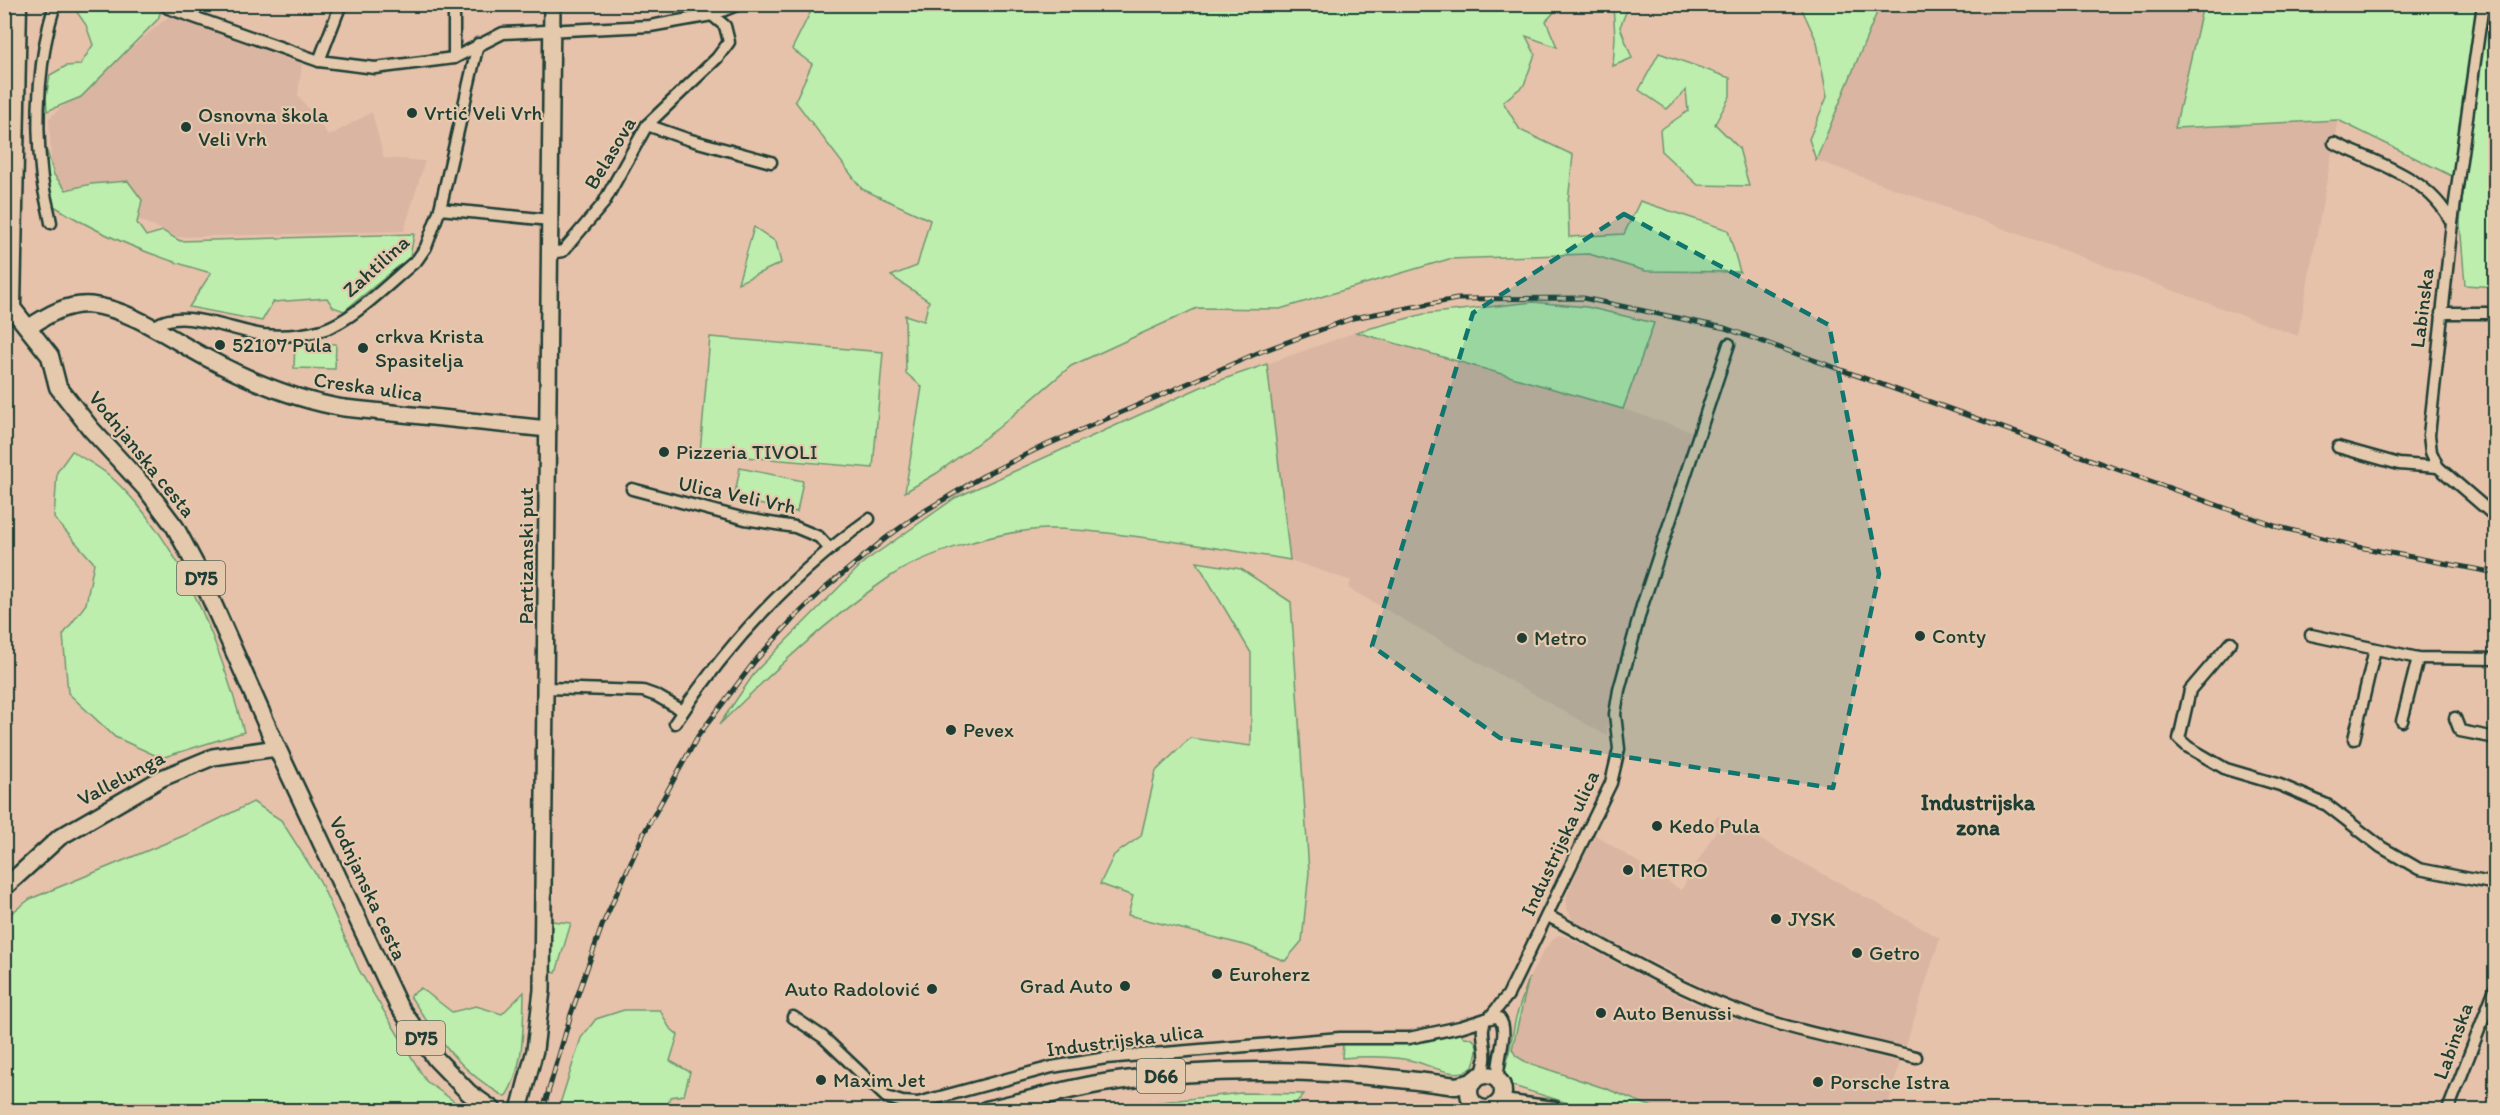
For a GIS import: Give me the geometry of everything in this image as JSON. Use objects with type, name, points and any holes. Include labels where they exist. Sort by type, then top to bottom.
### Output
[{"type":"main road","name":"Vodnjanska cesta","points":[[18,4],[12,308],[50,356],[58,387],[91,429],[147,490],[175,527],[198,570],[277,748],[398,1005],[436,1059],[470,1093],[493,1110]]},
{"type":"main road","name":"Partizanski put","points":[[520,1108],[535,1050],[542,990],[552,4]]},
{"type":"main road","name":"Creska ulica","points":[[28,328],[50,313],[72,306],[89,305],[114,311],[153,328],[208,359],[283,393],[311,403],[548,429]]},
{"type":"main road","name":"Vallelunga","points":[[4,888],[60,837],[162,778],[213,757],[277,748]]},
{"type":"main road","name":"D66","points":[[986,1110],[1109,1082],[1180,1073],[1254,1070],[1341,1072],[1456,1086],[1490,1075],[1508,1091],[1550,1109]]},
{"type":"main road","points":[[1476,1079],[1470,1090],[1484,1106]]},
{"type":"main road","points":[[1484,1106],[1503,1096],[1501,1083]]},
{"type":"main road","points":[[1456,1086],[1484,1106]]},
{"type":"main road","name":"D66","points":[[1484,1106],[1510,1104],[1550,1109]]},
{"type":"street","points":[[51,223],[40,170],[39,113],[45,35],[55,4]]},
{"type":"street","points":[[169,4],[168,8],[318,61],[375,68],[454,58],[503,33],[650,26],[712,15],[739,4]]},
{"type":"street","points":[[318,61],[340,4]]},
{"type":"street","points":[[454,4],[454,58]]},
{"type":"street","name":"Labinska","points":[[2438,467],[2431,452],[2429,435],[2452,224],[2483,4]]},
{"type":"street","name":"Belasova","points":[[550,253],[563,251],[603,204],[647,125],[717,58],[729,42],[725,26],[712,15]]},
{"type":"street","name":"Zahtilina","points":[[153,328],[160,321],[175,317],[274,335],[296,335],[331,327],[340,323],[417,260],[426,247],[440,209],[478,44]]},
{"type":"street","points":[[647,125],[687,139],[771,162]]},
{"type":"street","points":[[2334,143],[2418,182],[2443,204],[2452,224]]},
{"type":"street","points":[[440,209],[550,220]]},
{"type":"street","points":[[2441,313],[2496,313]]},
{"type":"street","name":"Industrijska ulica","points":[[1460,1028],[1488,1018],[1508,995],[1611,783],[1619,749],[1615,714],[1617,702],[1646,596],[1729,344]]},
{"type":"street","points":[[2338,447],[2399,464],[2438,467],[2496,517]]},
{"type":"street","name":"Ulica Veli Vrh","points":[[632,489],[745,519],[795,527],[819,537],[829,548]]},
{"type":"street","points":[[675,723],[725,654],[755,619],[829,548],[869,519]]},
{"type":"street","points":[[2311,635],[2418,658],[2496,659]]},
{"type":"street","points":[[2231,642],[2190,690],[2178,739],[2226,769],[2280,785],[2327,805],[2381,847],[2419,869],[2496,884]]},
{"type":"street","points":[[2354,739],[2375,649]]},
{"type":"street","points":[[2403,722],[2418,658]]},
{"type":"street","points":[[546,688],[643,691],[683,711]]},
{"type":"street","points":[[2455,718],[2460,731],[2496,738]]},
{"type":"street","points":[[1548,916],[1697,995],[1736,1010],[1771,1021],[1916,1057]]},
{"type":"street","name":"Labinska","points":[[2448,1110],[2491,1010],[2496,986]]},
{"type":"street","name":"Industrijska ulica","points":[[1501,1083],[1497,1065],[1508,995]]},
{"type":"street","name":"Industrijska ulica","points":[[793,1017],[823,1037],[886,1097],[902,1102],[918,1103],[1052,1067],[1106,1058],[1341,1038],[1409,1038],[1469,1027],[1482,1032]]},
{"type":"street","points":[[1476,1079],[1486,1052],[1482,1026],[1488,1018],[1499,1018],[1504,1026]]},
{"type":"highlighted area","points":[[1624,214],[1829,325],[1879,574],[1833,788],[1500,738],[1372,646],[1473,313]]},
{"type":"shaded area","points":[[1880,5],[2203,5],[2176,128],[2338,120],[2298,336],[1816,160]]},
{"type":"shaded area","name":"Osnovna škola Veli Vrh","points":[[169,16],[302,64],[298,95],[329,136],[372,112],[384,158],[425,161],[404,231],[178,237],[52,181],[49,118]]},
{"type":"shaded area","points":[[1356,332],[1623,409],[1694,432],[1629,624],[1608,708],[1607,736],[1348,588],[1351,581],[1290,560],[1267,364]]},
{"type":"shaded area","points":[[1718,816],[1940,938],[1905,1048],[1738,1005],[1573,920],[1566,907],[1567,895],[1594,834],[1681,890],[1718,827],[1712,824]]},
{"type":"shaded area","points":[[1557,935],[1567,937],[1693,1003],[1733,1018],[1769,1030],[1900,1062],[1887,1110],[1660,1110],[1607,1089],[1526,1062],[1515,1056],[1512,1049],[1529,978],[1544,950]]},
{"type":"green space","points":[[72,5],[163,5],[158,19],[81,97],[47,111],[46,97],[50,75],[66,66],[80,65],[93,45],[86,25]]},
{"type":"green space","points":[[814,5],[1561,5],[1546,21],[1557,47],[1526,36],[1535,54],[1524,85],[1503,102],[1520,130],[1573,155],[1568,202],[1569,237],[1624,234],[1640,201],[1728,230],[1740,272],[1646,271],[1589,254],[1449,259],[1280,309],[1197,308],[1071,366],[998,428],[937,473],[905,492],[922,387],[906,373],[905,315],[924,321],[929,301],[891,276],[917,266],[930,220],[862,189],[795,101],[812,64],[792,49]]},
{"type":"green space","points":[[1613,5],[1629,5],[1620,27],[1632,58],[1613,66],[1615,37]]},
{"type":"green space","points":[[1800,5],[1880,5],[1816,160],[1809,139],[1827,97],[1817,42]]},
{"type":"green space","points":[[2203,5],[2495,5],[2495,287],[2465,285],[2460,223],[2464,182],[2338,120],[2175,128]]},
{"type":"green space","points":[[1659,53],[1730,78],[1730,96],[1715,124],[1739,148],[1749,186],[1698,185],[1662,152],[1660,130],[1688,111],[1686,90],[1667,109],[1639,90]]},
{"type":"green space","points":[[47,151],[54,175],[66,190],[91,184],[128,181],[142,200],[137,223],[146,236],[163,231],[180,241],[414,234],[410,257],[344,311],[333,307],[327,298],[273,302],[262,321],[189,307],[211,273],[130,245],[54,206],[47,180]]},
{"type":"green space","points":[[754,227],[776,242],[781,263],[738,283]]},
{"type":"green space","points":[[1533,302],[1587,307],[1654,323],[1623,409],[1356,332],[1424,314]]},
{"type":"green space","points":[[710,337],[883,352],[873,468],[700,453]]},
{"type":"green space","points":[[295,343],[336,344],[335,369],[294,368]]},
{"type":"green space","points":[[1267,364],[1290,560],[1165,540],[1065,529],[1008,534],[966,544],[925,558],[891,576],[868,592],[802,646],[719,725],[756,671],[864,562],[955,498],[1201,387]]},
{"type":"green space","points":[[72,451],[107,473],[136,503],[158,531],[177,562],[223,663],[244,732],[161,758],[115,737],[68,693],[63,635],[86,604],[94,563],[54,518],[57,472]]},
{"type":"green space","points":[[740,468],[803,481],[797,512],[734,499]]},
{"type":"green space","points":[[1197,562],[1241,569],[1291,602],[1309,872],[1302,941],[1285,961],[1248,946],[1128,915],[1133,896],[1100,884],[1114,855],[1141,836],[1156,771],[1190,738],[1251,746],[1251,653]]},
{"type":"green space","points":[[253,802],[281,820],[320,881],[359,970],[426,1081],[466,1110],[5,1110],[5,918],[30,899],[195,831]]},
{"type":"green space","points":[[551,921],[571,923],[556,973],[551,972]]},
{"type":"green space","points":[[1529,978],[1512,1049],[1516,1056],[1526,1062],[1607,1089],[1660,1110],[1590,1110],[1510,1085],[1506,1081],[1505,1072],[1516,1017]]},
{"type":"green space","points":[[421,988],[452,1012],[476,1006],[502,1014],[524,992],[520,1060],[512,1086],[505,1097],[474,1076],[451,1053],[410,996]]},
{"type":"green space","points":[[624,1010],[660,1010],[669,1027],[678,1035],[670,1061],[690,1072],[684,1095],[670,1097],[667,1110],[558,1110],[581,1038],[596,1019]]},
{"type":"green space","points":[[1461,1034],[1463,1037],[1474,1040],[1477,1047],[1473,1067],[1458,1073],[1409,1060],[1342,1058],[1343,1043],[1424,1042]]},
{"type":"green space","points":[[1241,1093],[1304,1094],[1289,1110],[1090,1110]]},
{"type":"railway","points":[[543,1110],[571,1014],[602,926],[644,833],[698,736],[755,661],[793,619],[823,590],[886,538],[918,515],[983,476],[1035,450],[1260,352],[1353,318],[1457,299],[1583,298],[1725,328],[2275,526],[2359,547],[2496,573]]},
{"type":"place","name":"Vrtić Veli Vrh","points":[[412,113]]},
{"type":"place","name":"Osnovna škola Veli Vrh","points":[[186,127]]},
{"type":"place","name":"52107 Pula","points":[[220,345]]},
{"type":"place","name":"crkva Krista Spasitelja","points":[[363,348]]},
{"type":"place","name":"Pizzeria TIVOLI","points":[[664,452]]},
{"type":"place","name":"Conty","points":[[1920,636]]},
{"type":"place","name":"Metro","points":[[1522,638]]},
{"type":"place","name":"Pevex","points":[[951,730]]},
{"type":"place","name":"Kedo Pula","points":[[1657,826]]},
{"type":"place","name":"METRO","points":[[1628,870]]},
{"type":"place","name":"JYSK","points":[[1776,919]]},
{"type":"place","name":"Getro","points":[[1857,953]]},
{"type":"place","name":"Euroherz","points":[[1217,974]]},
{"type":"place","name":"Grad Auto","points":[[1125,986]]},
{"type":"place","name":"Auto Radolović","points":[[932,989]]},
{"type":"place","name":"Auto Benussi","points":[[1601,1013]]},
{"type":"place","name":"Maxim Jet","points":[[821,1080]]},
{"type":"place","name":"Porsche Istra","points":[[1818,1082]]},
{"type":"district","name":"Industrijska zona","points":[[1978,814]]}]
